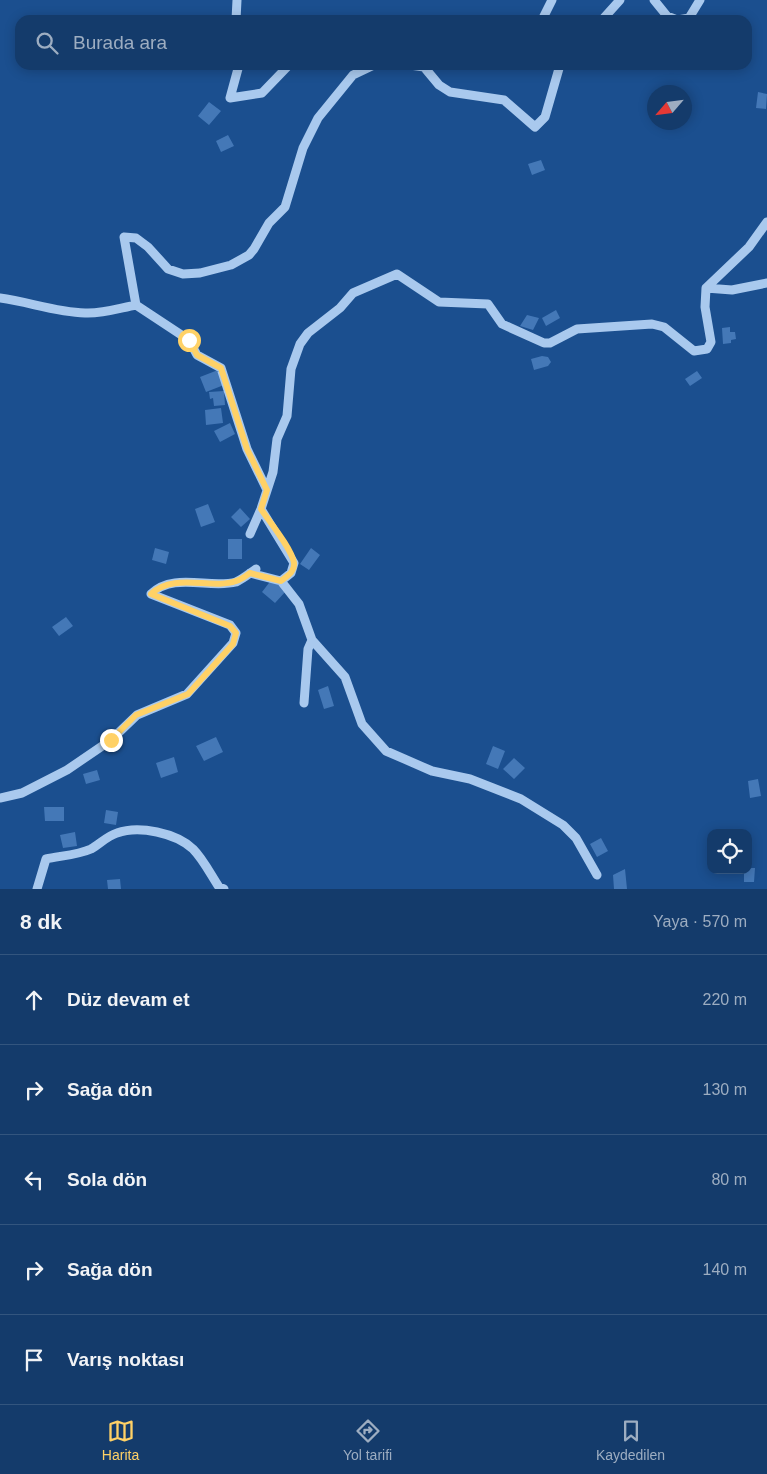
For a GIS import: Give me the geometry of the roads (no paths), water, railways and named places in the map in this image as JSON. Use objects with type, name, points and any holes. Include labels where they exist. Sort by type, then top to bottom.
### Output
[{"type":"street","points":[[236,15],[237,0]]},
{"type":"street","points":[[544,15],[552,0]]},
{"type":"street","points":[[606,15],[620,0]]},
{"type":"street","points":[[654,0],[666,15]]},
{"type":"street","points":[[691,15],[700,0]]},
{"type":"street","points":[[238,70],[230,98],[262,92],[284,70]]},
{"type":"street","points":[[136,305],[124,237],[136,238],[148,247],[168,269],[183,274],[200,273],[231,265],[249,255],[269,223],[285,207],[303,148],[318,118],[352,75],[363,70]]},
{"type":"street","points":[[427,70],[439,85],[450,92],[504,100],[535,127],[545,117],[559,70]]},
{"type":"street","points":[[250,534],[261,509],[273,472],[277,439],[287,416],[291,369],[300,344],[308,333],[340,308],[353,293],[398,274],[439,302],[488,304],[502,324],[544,343],[550,343],[577,329],[652,324],[664,327],[694,351],[699,352],[707,349],[711,342],[705,307],[706,288],[749,247],[767,222]]},
{"type":"street","points":[[706,288],[732,290],[767,283]]},
{"type":"street","points":[[0,298],[30,302],[47,309],[87,313],[136,305],[189,340],[197,355],[221,368],[247,449],[267,490]]},
{"type":"street","points":[[261,509],[294,563],[291,573],[281,581]]},
{"type":"street","points":[[0,798],[22,793],[67,770],[111,740],[136,715],[188,694],[233,644],[236,633],[230,626],[151,594],[159,586],[175,583],[236,582],[253,571],[281,581],[299,604],[312,640],[345,677],[362,724],[386,751],[432,771],[470,779],[521,799],[563,825],[576,838],[597,875]]},
{"type":"street","points":[[304,703],[308,649],[312,640]]},
{"type":"street","points":[[37,889],[46,859],[90,849],[115,833],[126,830],[145,830],[186,843],[194,850],[219,887],[224,889]]}]
